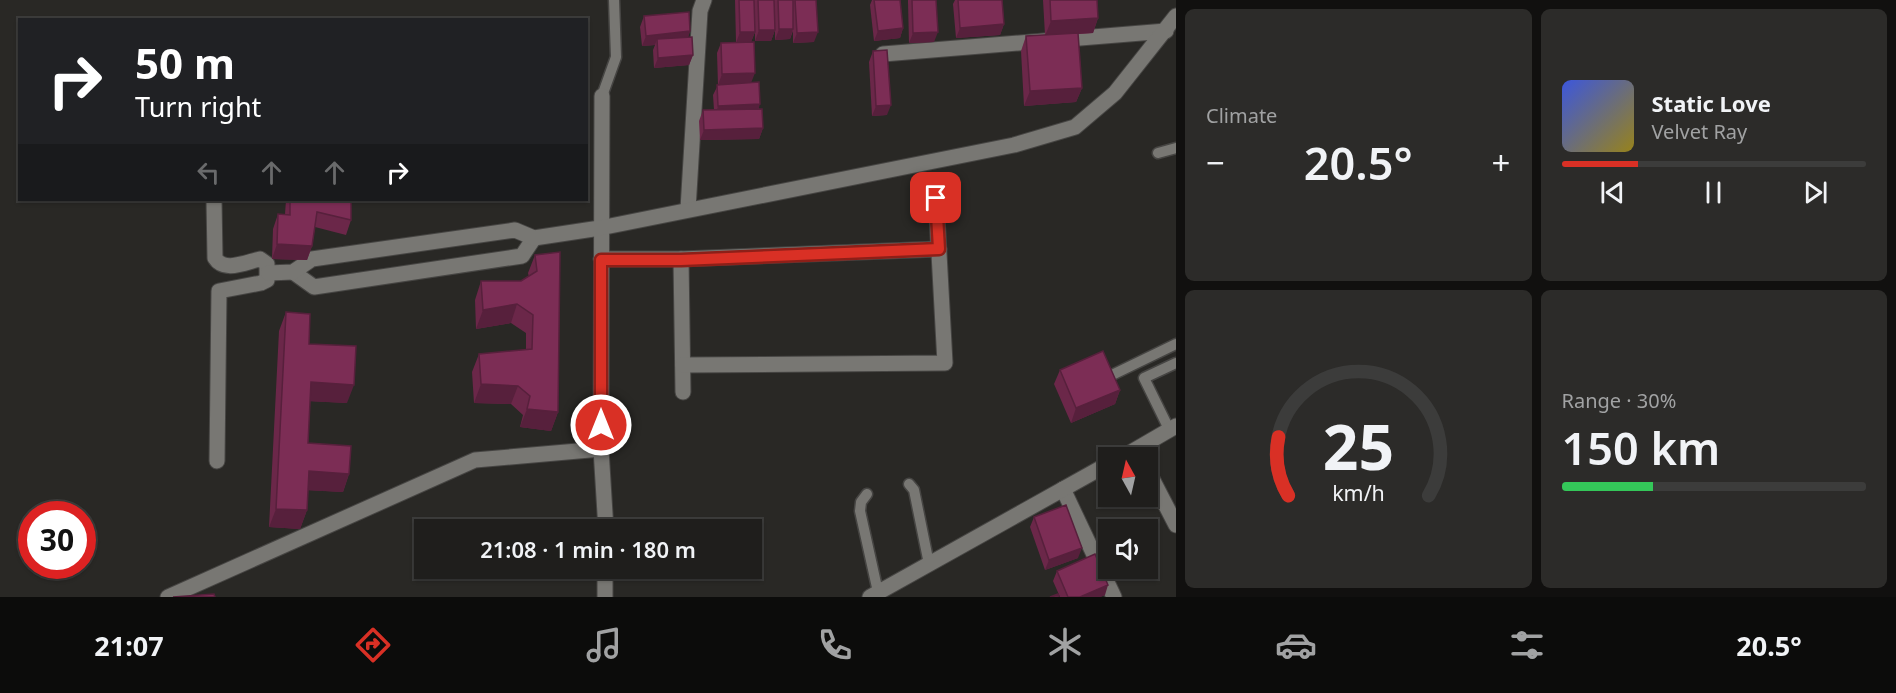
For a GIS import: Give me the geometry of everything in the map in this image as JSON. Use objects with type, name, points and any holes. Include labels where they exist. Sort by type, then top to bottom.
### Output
[{"type":"street","points":[[688,209],[700,11],[704,0]]},
{"type":"street","points":[[268,273],[293,272],[312,259],[515,230],[534,238],[600,228],[1014,145],[1075,127],[1115,93],[1176,16]]},
{"type":"street","points":[[883,54],[1166,31]]},
{"type":"street","points":[[602,96],[600,449],[605,519]]},
{"type":"street","points":[[683,365],[945,363],[936,198]]},
{"type":"street","points":[[214,201],[215,258],[226,266],[260,260],[267,264],[268,273],[267,280],[261,283],[219,291],[217,461]]},
{"type":"street","points":[[293,272],[314,287],[522,256],[534,238]]},
{"type":"street","points":[[601,260],[681,260],[939,249]]},
{"type":"street","points":[[681,260],[682,392]]},
{"type":"street","points":[[1147,447],[1173,428]]},
{"type":"street","points":[[168,597],[361,508],[475,460],[600,449]]},
{"type":"street","points":[[874,595],[1098,470]]},
{"type":"street","points":[[1063,489],[1114,597]]},
{"type":"street","points":[[1158,490],[1176,525]]},
{"type":"street","points":[[605,579],[605,597]]},
{"type":"lane","points":[[602,96],[616,57],[614,0]]},
{"type":"lane","points":[[1158,153],[1176,148]]},
{"type":"lane","points":[[1112,375],[1176,344]]},
{"type":"lane","points":[[1173,428],[1144,378],[1176,363]]},
{"type":"lane","points":[[909,484],[914,490],[929,564]]},
{"type":"lane","points":[[867,494],[861,502],[860,511],[874,595]]},
{"type":"building","points":[[739,0],[754,0],[755,32],[740,32]]},
{"type":"building","points":[[758,0],[774,0],[775,30],[759,30]]},
{"type":"building","points":[[778,0],[793,0],[793,29],[779,29]]},
{"type":"building","points":[[795,0],[816,0],[818,32],[797,33]]},
{"type":"building","points":[[874,0],[900,0],[903,28],[878,31]]},
{"type":"building","points":[[912,0],[936,0],[938,32],[913,33]]},
{"type":"building","points":[[958,0],[1002,0],[1004,24],[960,28]]},
{"type":"building","points":[[1050,0],[1097,0],[1098,18],[1051,21]]},
{"type":"building","points":[[689,12],[690,31],[646,36],[644,16]]},
{"type":"building","points":[[1078,33],[1082,88],[1030,91],[1026,36]]},
{"type":"building","points":[[692,37],[693,55],[658,58],[657,39]]},
{"type":"building","points":[[754,42],[755,73],[722,74],[721,43]]},
{"type":"building","points":[[887,50],[891,105],[876,106],[873,51]]},
{"type":"building","points":[[759,82],[760,104],[718,106],[717,85]]},
{"type":"building","points":[[762,109],[763,128],[704,130],[703,110]]},
{"type":"building","points":[[290,201],[351,201],[351,220],[317,212],[312,246],[277,244],[278,214],[290,215]]},
{"type":"building","points":[[560,252],[558,412],[527,409],[530,396],[518,386],[481,384],[479,354],[532,349],[533,315],[517,304],[483,310],[481,281],[521,281],[537,271],[535,255]]},
{"type":"building","points":[[286,312],[310,314],[309,344],[356,346],[354,385],[311,382],[308,443],[351,446],[349,474],[309,471],[307,510],[276,509]]},
{"type":"building","points":[[1103,351],[1120,390],[1076,408],[1060,370]]},
{"type":"building","points":[[1066,505],[1082,548],[1049,560],[1034,517]]},
{"type":"building","points":[[1095,554],[1098,561],[1098,579],[1105,579],[1108,585],[1080,597],[1068,597],[1057,571]]},
{"type":"building","points":[[214,594],[215,597],[173,597]]},
{"type":"route","points":[[601,425],[601,260],[681,260],[939,249],[936,198]]}]
